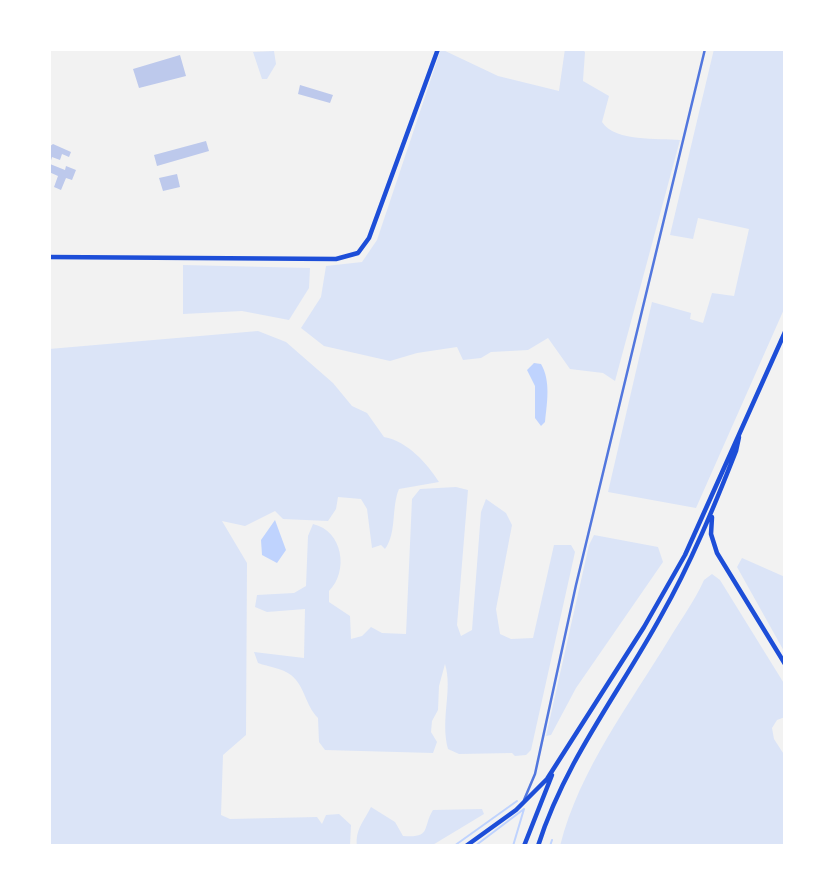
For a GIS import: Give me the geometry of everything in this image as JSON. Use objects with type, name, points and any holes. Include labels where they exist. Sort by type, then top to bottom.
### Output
[{"type":"main road","points":[[49,257],[336,259],[358,253],[372,231],[438,49]]},
{"type":"main road","points":[[466,846],[521,806],[542,784],[673,577],[785,332]]},
{"type":"main road","points":[[538,846],[562,783],[602,710],[660,618],[692,556],[736,451],[741,427]]},
{"type":"main road","points":[[719,494],[710,526],[714,545],[785,664]]},
{"type":"main road","points":[[524,846],[533,817],[560,758]]},
{"type":"street","points":[[521,806],[535,774],[576,585],[705,49]]},
{"type":"shaded area","points":[[441,49],[498,76],[559,91],[565,49],[582,49],[585,52],[583,81],[609,96],[602,122],[608,128],[638,138],[680,140],[615,381],[603,373],[570,369],[548,338],[528,350],[491,352],[481,358],[463,360],[457,347],[417,353],[390,361],[324,346],[301,328],[321,297],[326,266],[362,262],[377,240]]},
{"type":"shaded area","points":[[714,49],[785,49],[785,307],[696,508],[608,492],[652,302],[691,313],[690,319],[703,323],[712,293],[734,296],[749,229],[698,218],[693,239],[670,235]]},
{"type":"shaded area","points":[[274,51],[276,64],[267,79],[262,79],[253,52]]},
{"type":"shaded area","points":[[183,265],[310,268],[309,288],[289,320],[242,311],[183,314]]},
{"type":"shaded area","points":[[258,331],[286,342],[333,383],[352,406],[367,413],[384,437],[401,443],[416,454],[439,482],[399,489],[391,535],[385,549],[381,545],[372,548],[367,509],[361,499],[338,497],[336,509],[328,521],[283,519],[275,511],[245,526],[222,521],[247,563],[246,735],[223,755],[221,815],[230,819],[317,817],[322,824],[326,815],[339,814],[351,825],[350,846],[49,846],[49,349]]},
{"type":"shaded area","points":[[456,487],[468,490],[457,625],[461,636],[472,630],[481,512],[486,499],[506,513],[512,525],[496,609],[500,634],[511,639],[533,638],[554,545],[571,545],[575,552],[531,750],[526,755],[515,756],[512,753],[459,754],[448,749],[445,727],[448,684],[445,664],[439,686],[438,710],[432,721],[431,732],[437,742],[433,753],[325,750],[319,742],[318,718],[296,679],[284,671],[258,663],[254,652],[304,658],[305,609],[267,612],[255,607],[257,595],[294,593],[306,586],[308,536],[313,524],[323,528],[337,543],[341,563],[335,583],[329,591],[329,602],[350,616],[351,639],[362,636],[371,627],[382,633],[406,634],[412,499],[420,489]]},
{"type":"shaded area","points":[[594,535],[658,547],[663,562],[576,688],[551,735],[546,736],[589,545]]},
{"type":"shaded area","points":[[742,558],[785,577],[785,653],[737,567]]},
{"type":"shaded area","points":[[712,574],[720,580],[785,685],[785,717],[777,720],[772,728],[774,739],[785,756],[785,846],[560,846],[569,817],[593,763],[704,580]]},
{"type":"shaded area","points":[[371,807],[395,822],[403,836],[422,833],[433,810],[482,809],[484,814],[431,846],[357,846],[359,830]]},
{"type":"water","points":[[534,363],[541,364],[547,385],[545,422],[541,426],[535,418],[535,386],[527,370]]},
{"type":"water","points":[[275,520],[286,550],[277,563],[262,555],[261,540]]},
{"type":"building","points":[[180,55],[186,76],[139,88],[133,69]]},
{"type":"building","points":[[300,85],[333,95],[330,103],[298,94]]},
{"type":"building","points":[[206,141],[209,151],[157,166],[154,155]]},
{"type":"building","points":[[53,144],[71,152],[69,157],[62,154],[60,160],[52,157],[50,164],[65,170],[66,166],[76,170],[72,180],[66,178],[61,190],[54,187],[58,176],[49,172],[49,147]]},
{"type":"building","points":[[177,174],[180,187],[163,191],[159,178]]},
{"type":"waterway","points":[[454,846],[517,801]]},
{"type":"waterway","points":[[475,846],[524,809]]},
{"type":"waterway","points":[[513,846],[524,809]]},
{"type":"waterway","points":[[550,846],[552,840]]}]
